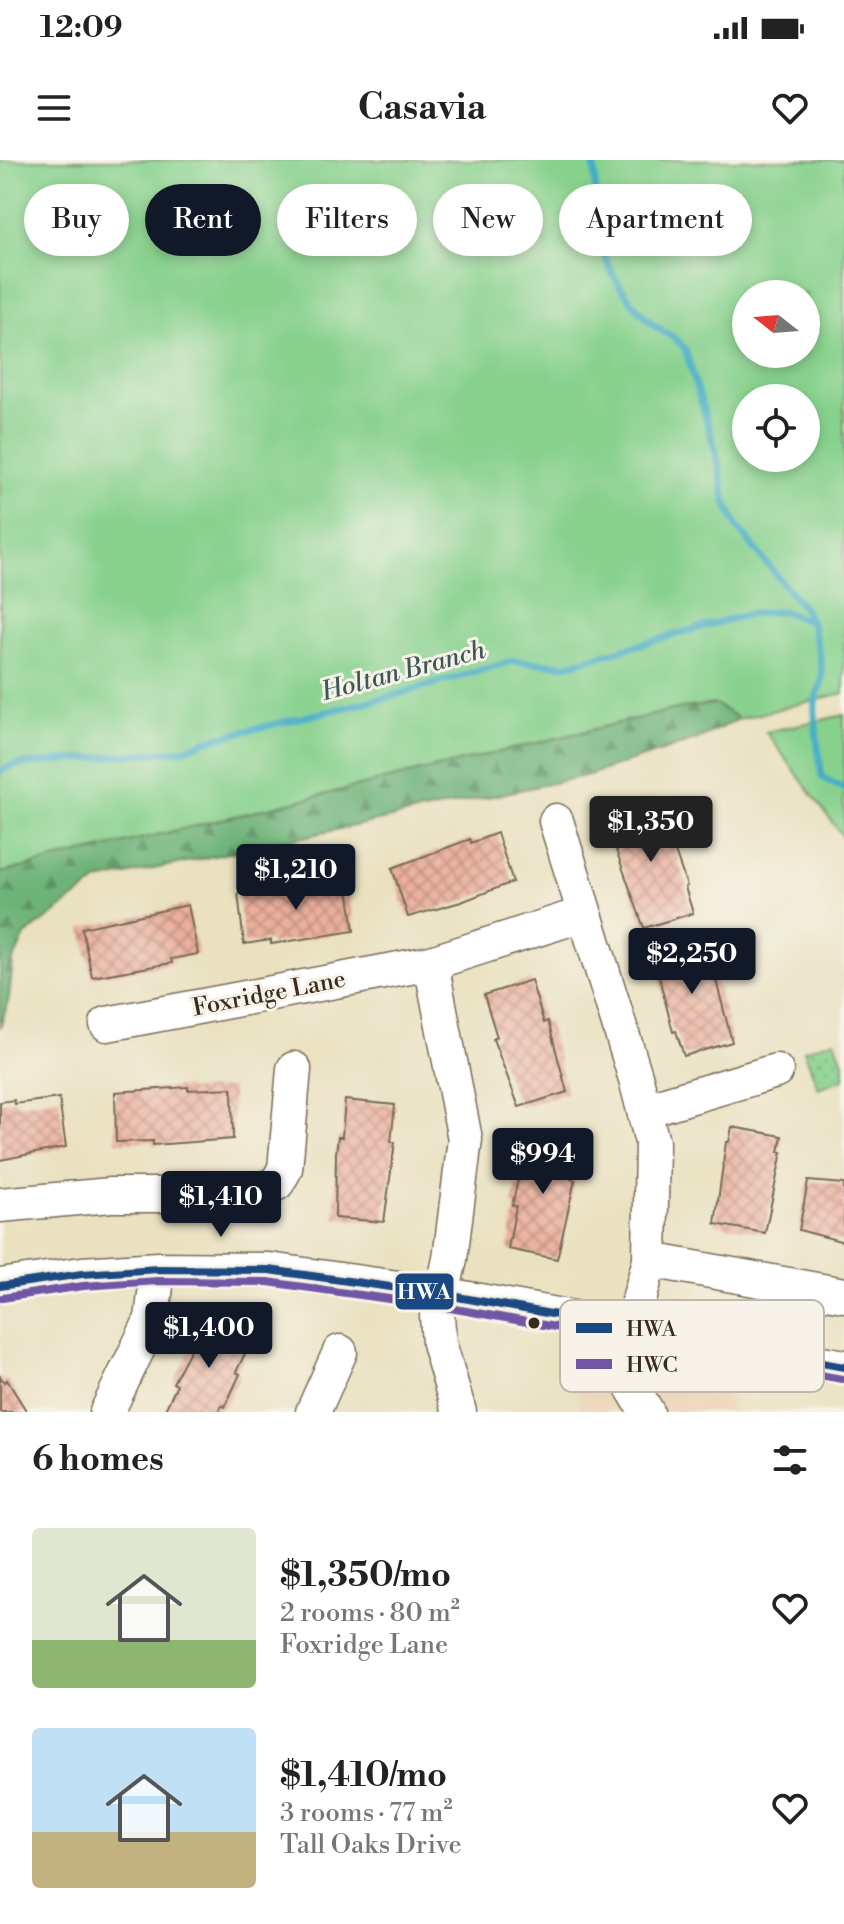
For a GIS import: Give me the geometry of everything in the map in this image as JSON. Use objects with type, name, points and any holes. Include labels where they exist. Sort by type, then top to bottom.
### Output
[{"type":"street","points":[[556,821],[645,1110],[652,1142],[650,1260],[639,1300]]},
{"type":"street","name":"Foxridge Lane","points":[[107,1024],[431,963],[584,914]]},
{"type":"street","points":[[431,963],[465,1139],[450,1259],[437,1316],[439,1343],[459,1412]]},
{"type":"street","points":[[0,1205],[111,1195],[252,1195],[268,1190],[285,1169],[294,1069]]},
{"type":"street","points":[[645,1110],[776,1071]]},
{"type":"street","points":[[650,1260],[844,1295]]},
{"type":"street","points":[[107,1412],[152,1319],[158,1269]]},
{"type":"street","points":[[0,1286],[82,1274],[158,1269],[269,1270],[441,1294],[560,1316]]},
{"type":"street","points":[[313,1412],[340,1352]]},
{"type":"street","points":[[824,1363],[844,1367]]},
{"type":"street","points":[[635,1392],[647,1412]]},
{"type":"shaded area","points":[[576,1392],[726,1392],[733,1412],[582,1412]]},
{"type":"green space","points":[[0,160],[844,160],[844,693],[739,719],[715,704],[677,709],[0,873]]},
{"type":"green space","points":[[715,704],[739,719],[695,740],[585,776],[98,881],[25,935],[13,961],[9,998],[0,1028],[0,873],[677,709]]},
{"type":"green space","points":[[844,715],[844,838],[766,732]]},
{"type":"green space","points":[[835,1040],[844,1065],[844,1079],[818,1088],[804,1050]]},
{"type":"building","points":[[657,800],[687,886],[693,913],[644,928],[616,850],[619,849],[609,816]]},
{"type":"building","points":[[497,833],[513,882],[461,902],[408,917],[392,868],[470,839],[471,843]]},
{"type":"building","points":[[320,880],[320,883],[347,880],[354,931],[271,944],[271,940],[244,944],[238,893]]},
{"type":"building","points":[[188,905],[198,954],[171,959],[172,963],[92,977],[82,928]]},
{"type":"building","points":[[700,936],[708,962],[711,961],[732,1042],[684,1056],[676,1031],[673,1032],[652,950]]},
{"type":"building","points":[[531,980],[544,1023],[548,1021],[567,1092],[519,1107],[493,1039],[497,1037],[484,995]]},
{"type":"building","points":[[188,1087],[188,1090],[232,1088],[233,1139],[153,1145],[153,1141],[116,1142],[115,1092]]},
{"type":"building","points":[[59,1098],[66,1147],[0,1160],[0,1102],[14,1100],[15,1104]]},
{"type":"building","points":[[345,1100],[395,1105],[391,1142],[395,1142],[384,1222],[335,1218],[336,1153],[338,1137],[342,1137]]},
{"type":"building","points":[[732,1127],[782,1136],[779,1152],[782,1152],[765,1233],[715,1224],[726,1142],[729,1142]]},
{"type":"building","points":[[529,1134],[578,1143],[571,1179],[575,1180],[557,1259],[508,1249],[516,1206],[512,1205]]},
{"type":"building","points":[[808,1181],[844,1184],[844,1242],[799,1230]]},
{"type":"building","points":[[207,1318],[252,1339],[236,1372],[240,1374],[225,1407],[222,1405],[219,1412],[164,1412],[177,1385],[173,1383]]},
{"type":"building","points":[[0,1376],[4,1382],[7,1380],[27,1412],[0,1412]]},
{"type":"waterway","points":[[594,160],[598,228],[607,263],[616,280],[647,319],[685,349],[715,448],[726,502],[737,527],[808,617],[818,646],[822,677],[815,709],[822,777],[844,789]]},
{"type":"waterway","name":"Holtan Branch","points":[[0,771],[14,765],[183,750],[208,740],[392,696],[512,661],[567,665],[749,614],[783,611],[812,623]]},
{"type":"transit line","name":"HWA","points":[[0,1286],[82,1274],[158,1269],[269,1270],[441,1294],[560,1316]]},
{"type":"transit line","name":"HWC","points":[[2,1298],[83,1286],[158,1281],[268,1282],[439,1306],[560,1328]]},
{"type":"transit line","name":"HWA","points":[[824,1363],[844,1367]]},
{"type":"transit line","name":"HWC","points":[[824,1376],[842,1379]]}]
